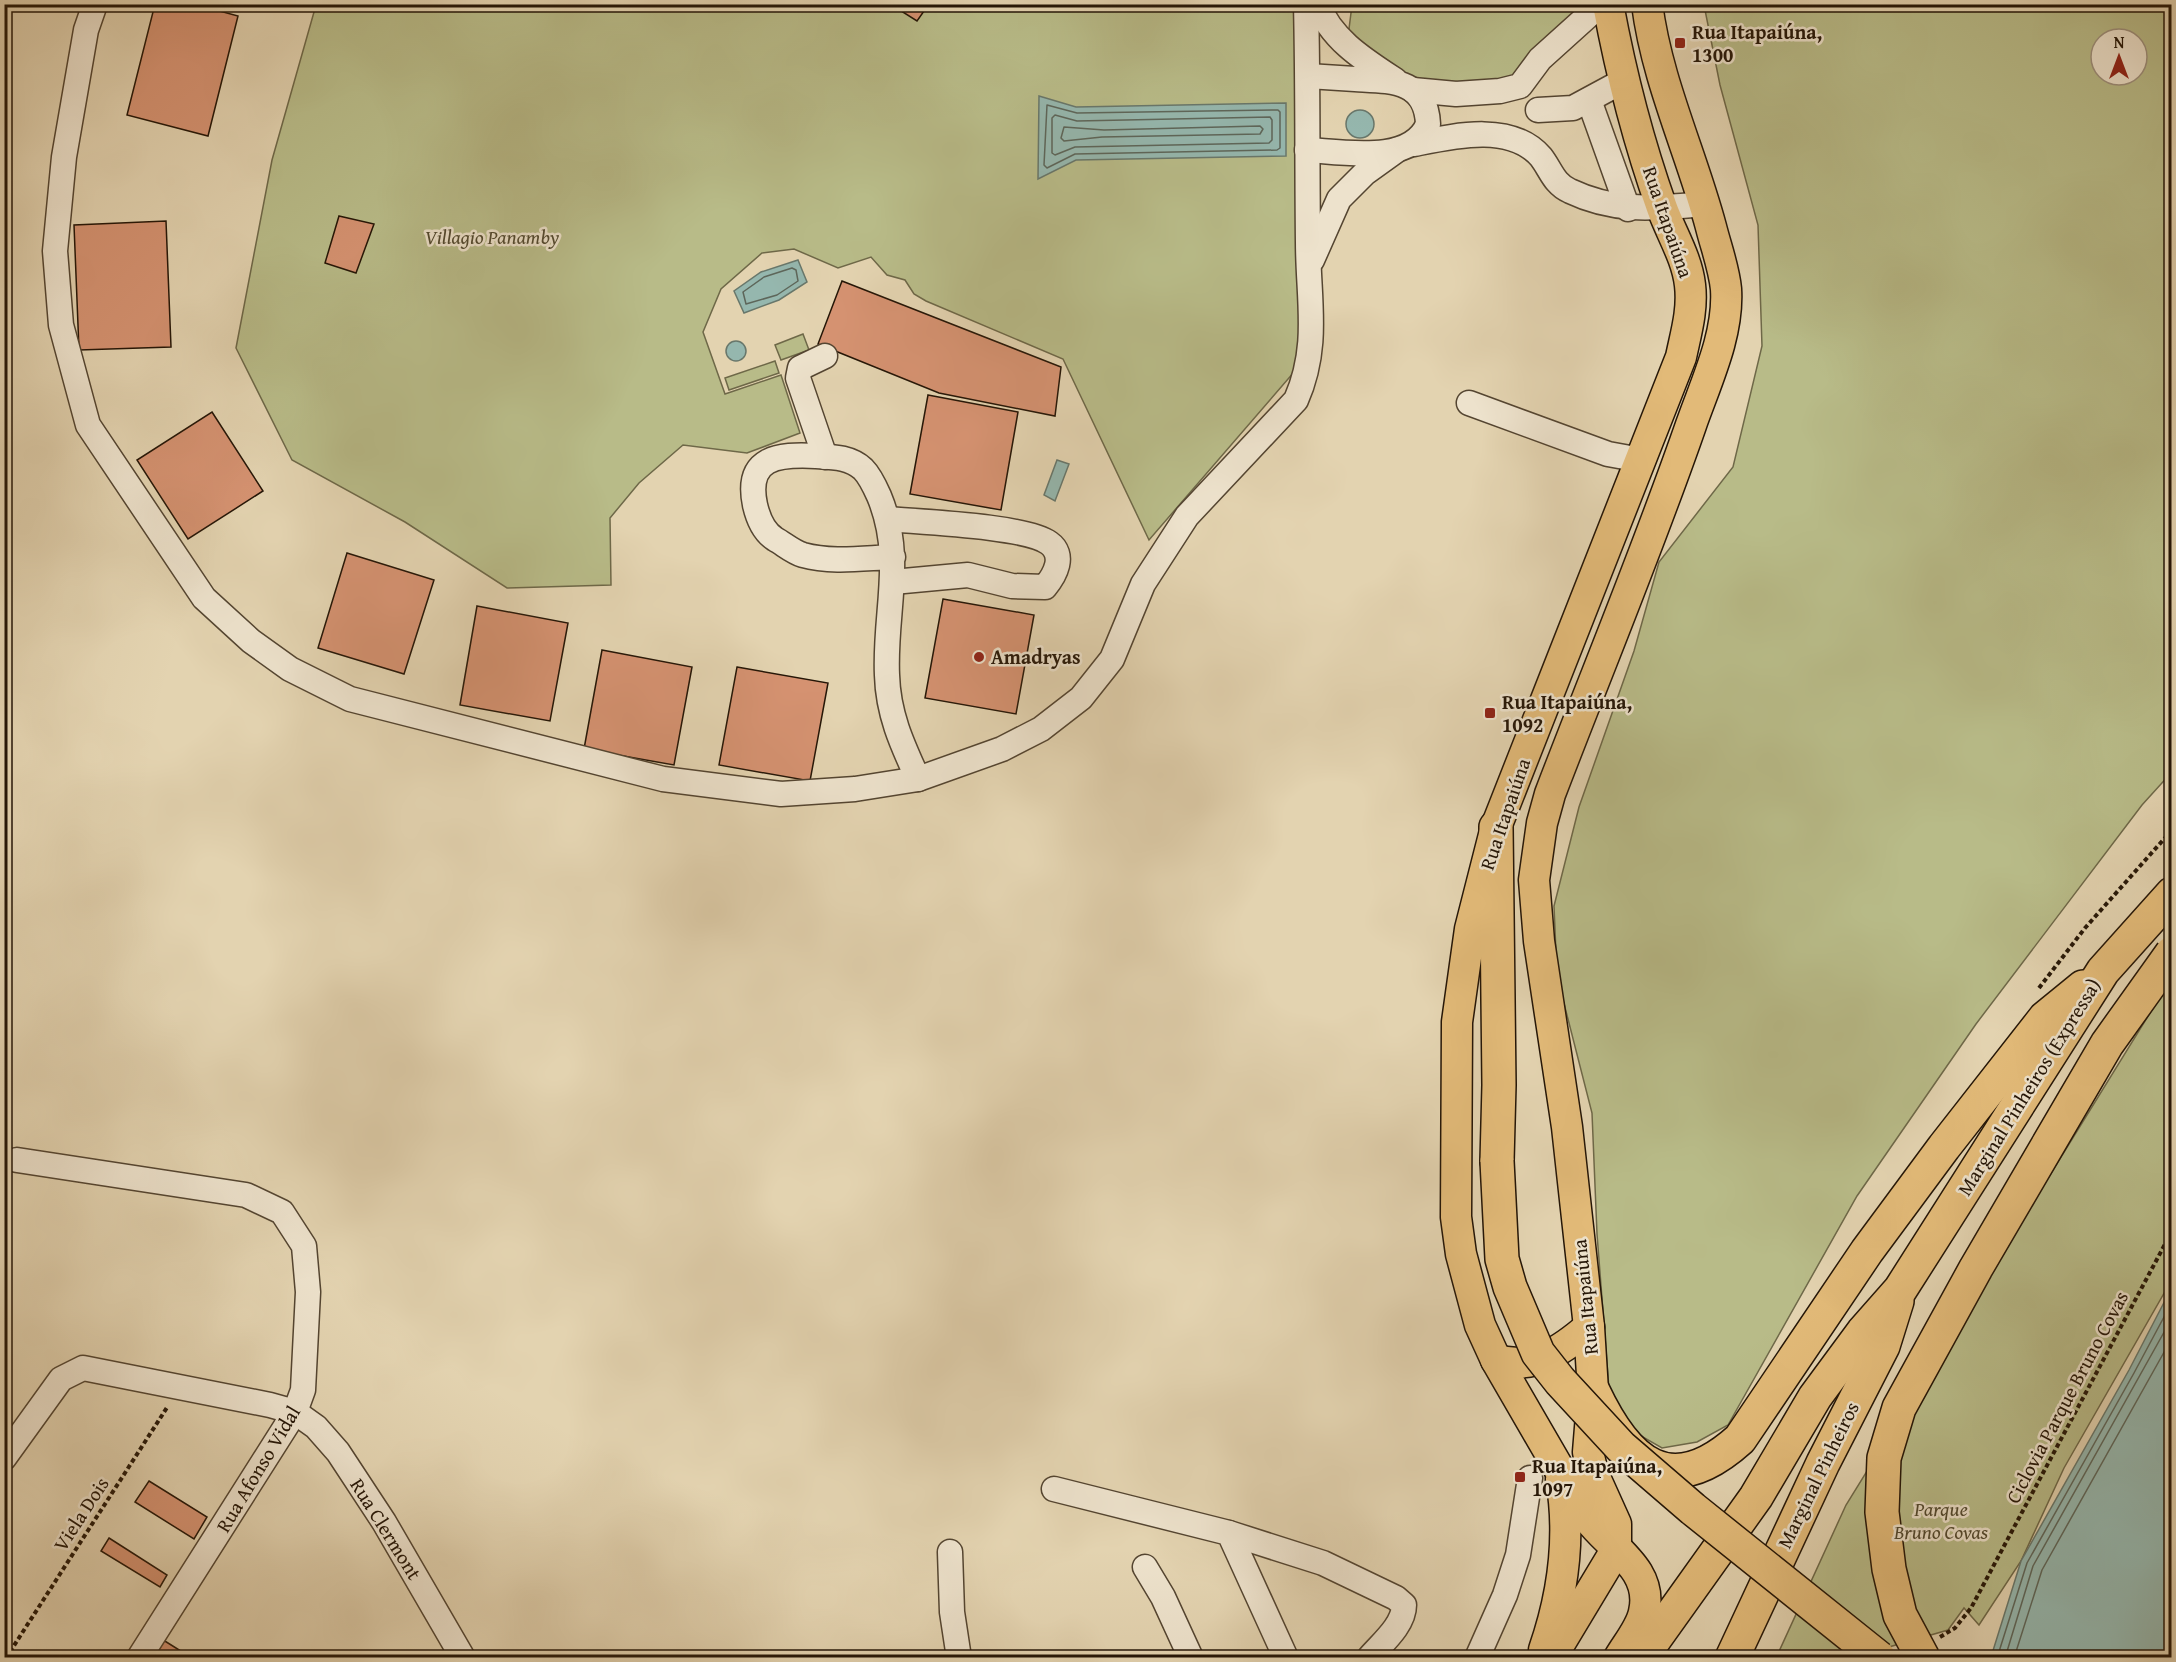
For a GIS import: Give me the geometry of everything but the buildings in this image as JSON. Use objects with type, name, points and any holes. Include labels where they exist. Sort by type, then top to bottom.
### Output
[{"type":"highway","points":[[1496,827],[1499,1085],[1497,1161],[1502,1259],[1510,1287],[1538,1353],[1560,1381],[1621,1447],[1693,1509],[1879,1658]]},
{"type":"highway","name":"Marginal Pinheiros (Expressa)","points":[[1900,1290],[2103,971],[2172,894]]},
{"type":"highway","points":[[1930,1648],[1900,1615],[1889,1569],[1882,1512],[1884,1458],[1899,1408],[1976,1268],[2107,1044],[2172,952]]},
{"type":"highway","points":[[1593,1391],[1619,1438],[1649,1465],[1674,1472],[1696,1469],[1721,1456],[1740,1439],[1867,1251],[2045,1018],[2103,971]]},
{"type":"highway","points":[[1641,1658],[1756,1497],[1815,1397],[1863,1332],[1900,1290]]},
{"type":"highway","name":"Marginal Pinheiros","points":[[1732,1658],[1813,1483],[1883,1346],[1900,1290]]},
{"type":"main road","name":"Rua Itapaiúna","points":[[1608,4],[1623,81],[1662,207],[1686,267],[1690,285],[1690,314],[1681,357],[1496,827],[1470,929],[1457,1022],[1456,1216],[1461,1254],[1480,1325],[1496,1360],[1587,1517],[1616,1550],[1640,1572],[1644,1581],[1644,1613],[1619,1658]]},
{"type":"main road","name":"Rua Itapaiúna","points":[[1616,1550],[1616,1524],[1593,1473],[1588,1452],[1593,1391],[1589,1327],[1567,1127],[1539,941],[1534,880],[1542,823],[1550,794],[1664,503],[1718,348],[1726,307],[1726,287],[1705,204],[1673,114],[1651,31],[1647,4]]},
{"type":"main road","points":[[1496,1360],[1508,1363],[1533,1362],[1550,1356],[1589,1327]]},
{"type":"main road","points":[[1542,1658],[1554,1622],[1565,1548],[1564,1499],[1558,1464]]},
{"type":"main road","points":[[1551,1658],[1616,1550]]},
{"type":"main road","points":[[1600,1577],[1627,1577],[1633,1582],[1644,1613]]},
{"type":"street","points":[[95,4],[86,30],[64,157],[55,251],[61,325],[88,425],[204,598],[250,641],[290,669],[350,699],[651,776],[781,794],[855,789],[918,778],[1002,749],[1041,729],[1081,698],[1112,659],[1143,584],[1187,516],[1296,400],[1306,378],[1312,348],[1308,270],[1306,4]]},
{"type":"street","points":[[1308,270],[1339,199],[1365,173],[1406,147],[1428,124],[1425,103],[1405,86],[1356,55],[1322,16],[1318,4]]},
{"type":"street","points":[[1308,76],[1456,94],[1500,91],[1520,86],[1540,59],[1601,4]]},
{"type":"street","points":[[1520,86],[1547,110],[1573,108],[1623,81]]},
{"type":"street","points":[[1456,94],[1458,135]]},
{"type":"street","points":[[1589,100],[1628,209]]},
{"type":"street","points":[[1531,150],[1534,130],[1547,110]]},
{"type":"street","points":[[1307,150],[1365,153],[1406,147],[1458,135],[1497,135],[1531,150],[1553,180],[1568,191],[1603,204],[1628,209],[1705,204]]},
{"type":"street","points":[[825,356],[800,368],[798,378],[825,457]]},
{"type":"street","points":[[1469,403],[1608,454],[1641,460]]},
{"type":"street","points":[[893,556],[840,560],[802,555],[768,534],[757,513],[752,491],[755,472],[767,461],[785,454],[845,458],[863,469],[874,485],[888,519],[893,556],[887,674],[890,710],[895,731],[918,778]]},
{"type":"street","points":[[888,519],[963,525],[1035,537],[1050,543],[1058,554],[1059,562],[1045,587],[1012,586],[968,575],[893,582]]},
{"type":"street","name":"Rua Afonso Vidal","points":[[17,1160],[246,1195],[282,1212],[304,1246],[308,1292],[303,1390],[295,1412],[139,1658]]},
{"type":"street","points":[[4,1458],[61,1379],[83,1368],[295,1412]]},
{"type":"street","name":"Rua Clermont","points":[[295,1412],[316,1427],[338,1452],[384,1522],[463,1658]]},
{"type":"street","points":[[1477,1658],[1505,1594],[1518,1555],[1530,1478]]},
{"type":"street","points":[[1054,1489],[1229,1533],[1323,1563],[1396,1598],[1404,1605],[1404,1613],[1397,1626],[1369,1658]]},
{"type":"street","points":[[1229,1533],[1286,1658]]},
{"type":"street","points":[[950,1552],[952,1612],[959,1658]]},
{"type":"street","points":[[1145,1567],[1163,1596],[1191,1658]]},
{"type":"path","points":[[2036,991],[2085,928],[2172,830]]},
{"type":"path","name":"Ciclovia Parque Bruno Covas","points":[[1930,1648],[1955,1628],[1971,1608],[2172,1231]]},
{"type":"path","name":"Viela Dois","points":[[6,1658],[180,1387]]},
{"type":"green space","name":"Villagio Panamby","points":[[316,5],[1297,5],[1301,364],[1149,540],[1063,359],[926,301],[914,294],[905,280],[887,275],[871,257],[838,268],[794,249],[762,253],[721,289],[703,332],[725,394],[781,375],[800,433],[747,453],[683,445],[639,483],[610,518],[611,585],[507,588],[405,522],[292,460],[236,348],[272,160]]},
{"type":"green space","points":[[1352,5],[1581,5],[1569,23],[1516,79],[1414,85],[1348,37]]},
{"type":"green space","points":[[1704,5],[2171,5],[2171,773],[2142,805],[1976,1024],[1857,1196],[1728,1425],[1697,1442],[1662,1448],[1634,1432],[1609,1389],[1597,1234],[1592,1113],[1557,976],[1554,906],[1579,807],[1634,651],[1659,562],[1733,467],[1762,346],[1758,225],[1720,85]]},
{"type":"green space","points":[[803,334],[809,350],[781,360],[775,345]]},
{"type":"green space","points":[[775,361],[779,373],[729,390],[725,378]]},
{"type":"green space","name":"Parque Bruno Covas","points":[[2171,979],[2171,1281],[2064,1468],[2021,1561],[1979,1625],[1964,1608],[1948,1630],[1854,1657],[1776,1658],[1846,1505]]},
{"type":"water","points":[[1039,96],[1076,107],[1286,103],[1286,156],[1076,160],[1038,179]]},
{"type":"water","points":[[1360,110],[1370,114],[1374,124],[1370,134],[1360,138],[1350,134],[1346,124],[1350,114]]},
{"type":"water","points":[[798,260],[807,282],[779,300],[744,313],[734,291],[761,272]]},
{"type":"water","points":[[732,341],[740,341],[746,347],[746,355],[740,361],[732,361],[726,355],[726,347]]},
{"type":"water","points":[[1057,460],[1069,464],[1055,501],[1044,495]]},
{"type":"water","points":[[2171,1289],[2171,1657],[1991,1657],[2021,1561],[2129,1370]]},
{"type":"place","name":"Rua Itapaiúna, 1300","points":[[1680,43]]},
{"type":"place","name":"Amadryas","points":[[979,657]]},
{"type":"place","name":"Rua Itapaiúna, 1092","points":[[1490,713]]},
{"type":"place","name":"Rua Itapaiúna, 1097","points":[[1520,1477]]}]
